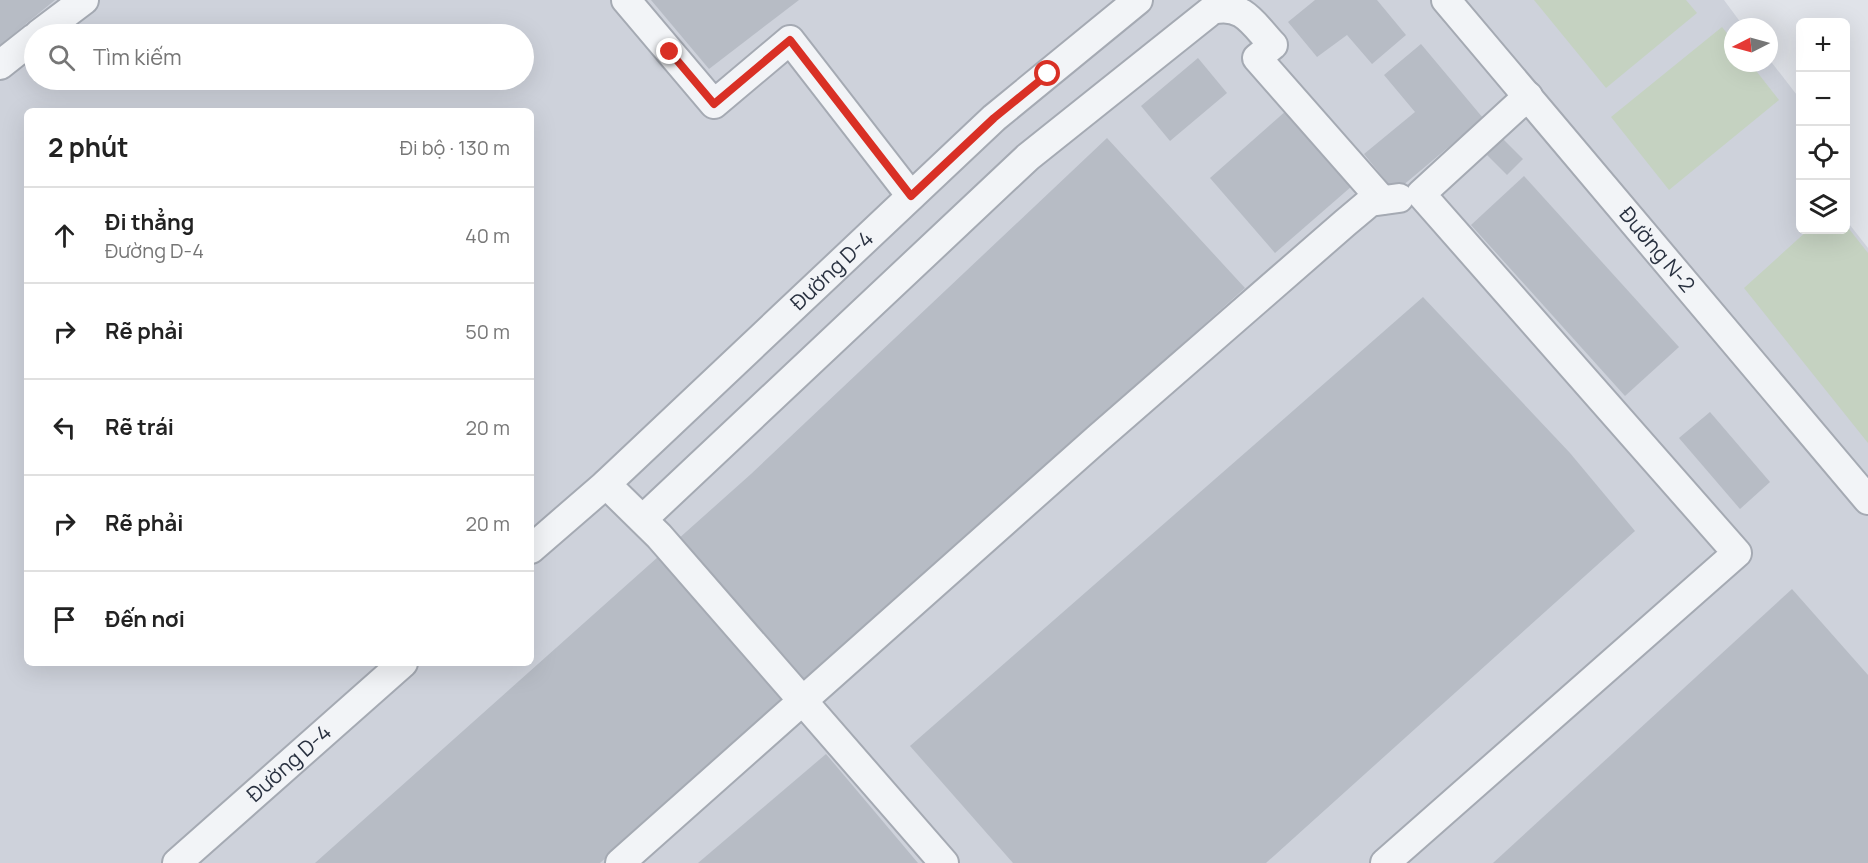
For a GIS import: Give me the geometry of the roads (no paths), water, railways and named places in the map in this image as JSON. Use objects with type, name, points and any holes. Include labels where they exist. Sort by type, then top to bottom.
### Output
[{"type":"street","points":[[52,24],[84,0]]},
{"type":"street","points":[[626,0],[714,104],[790,40],[911,196]]},
{"type":"street","name":"Đường D-4","points":[[534,546],[606,484],[994,118],[1138,0]]},
{"type":"street","name":"Đường N-2","points":[[1446,0],[1868,500]]},
{"type":"street","points":[[643,519],[1028,158],[1212,10],[1226,7],[1239,10],[1273,45],[1257,58],[1382,200]]},
{"type":"street","points":[[0,65],[24,46]]},
{"type":"street","points":[[620,863],[1370,202],[1421,194],[1528,96]]},
{"type":"street","points":[[1385,863],[1737,553],[1421,194]]},
{"type":"street","points":[[606,484],[643,519],[944,863]]},
{"type":"street","name":"Đường D-4","points":[[177,863],[400,666]]}]
